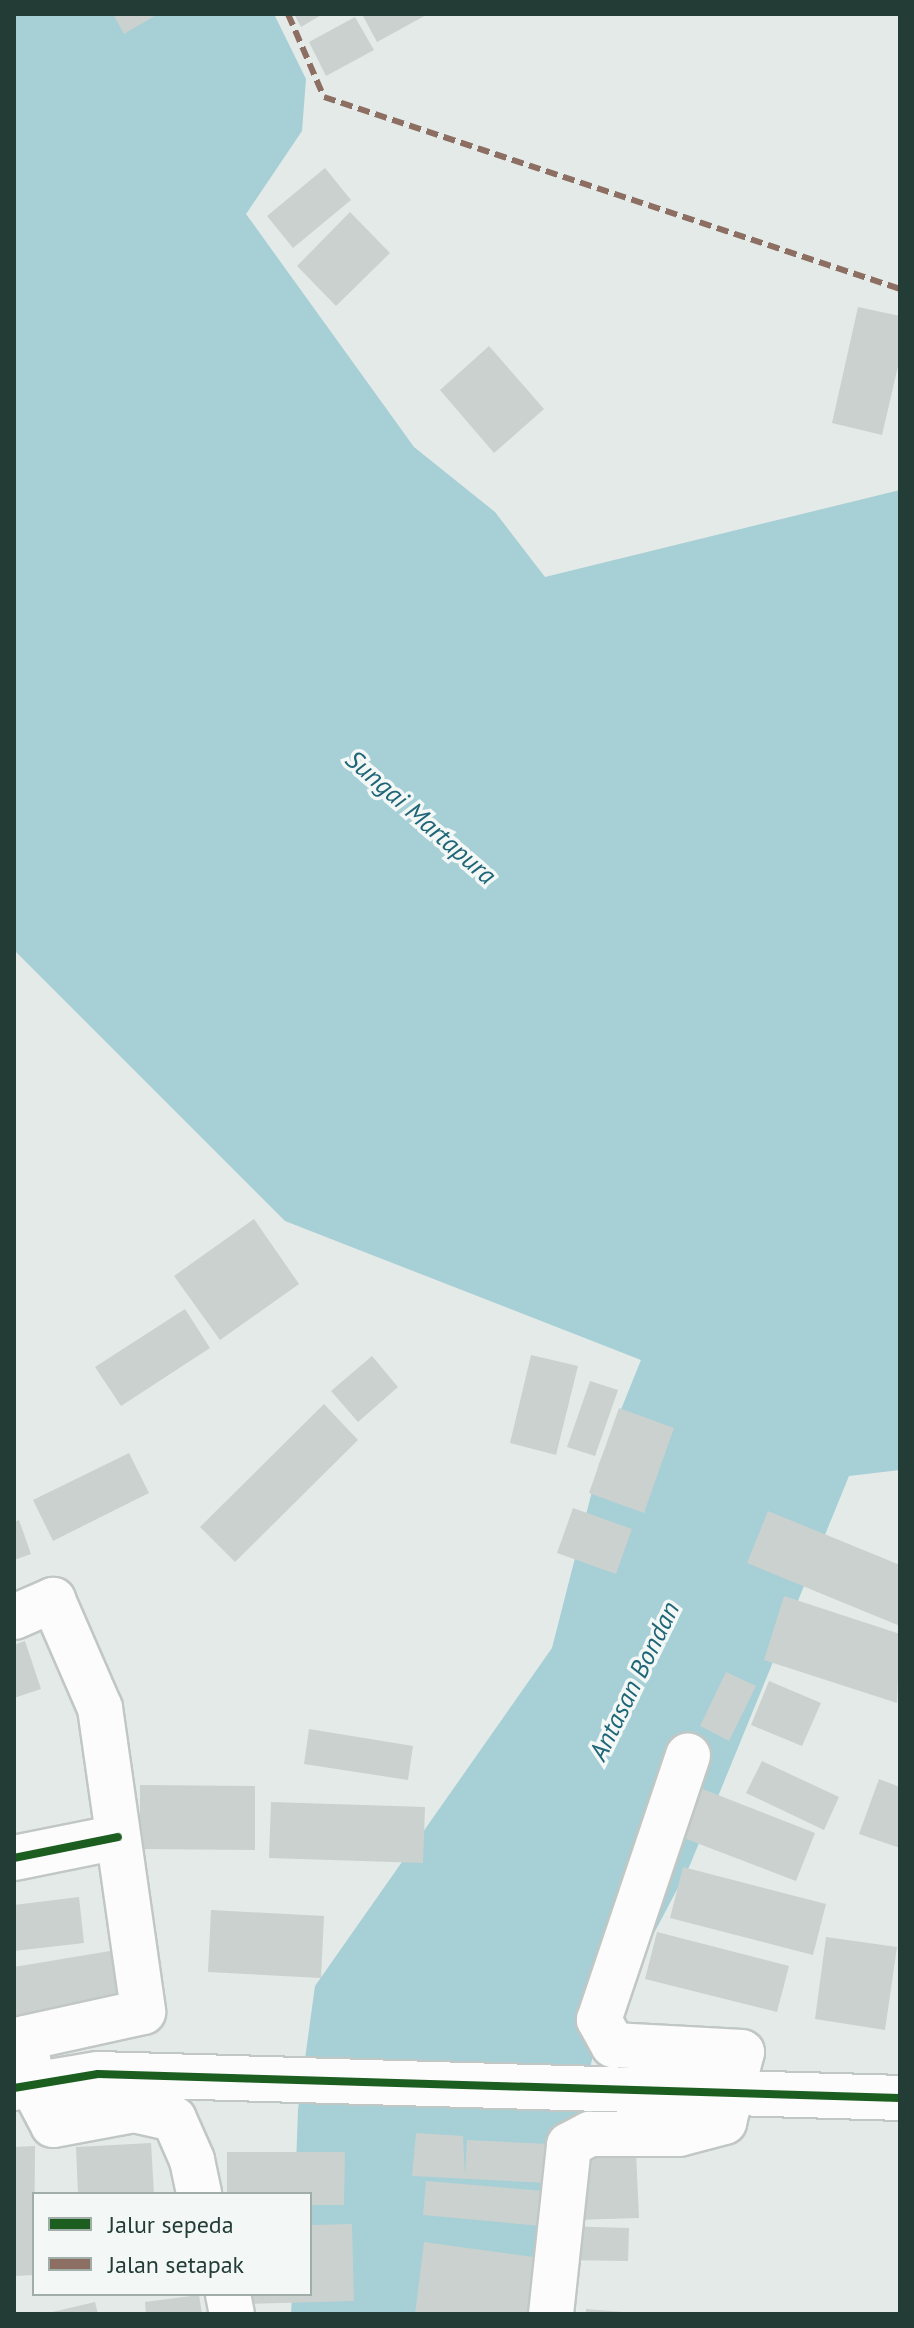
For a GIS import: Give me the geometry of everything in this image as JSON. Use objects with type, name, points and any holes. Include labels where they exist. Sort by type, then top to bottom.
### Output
[{"type":"street","points":[[14,1617],[53,1600],[100,1708],[143,2012],[25,2038],[23,2087],[53,2125],[134,2110],[174,2119],[192,2160],[199,2192]]},
{"type":"street","points":[[551,2314],[569,2145],[590,2134],[679,2134],[724,2122],[728,2093],[742,2052],[613,2045],[599,2020],[688,1756]]},
{"type":"street","points":[[14,1858],[118,1837]]},
{"type":"street","points":[[23,2087],[98,2074],[900,2098]]},
{"type":"water","points":[[14,14],[274,14],[306,79],[302,131],[246,214],[414,447],[495,512],[545,577],[900,490],[900,1470],[849,1476],[690,1865],[596,2043],[573,2139],[568,2314],[291,2314],[292,2296],[312,2296],[312,2192],[295,2192],[298,2110],[315,1986],[552,1648],[599,1464],[641,1360],[285,1221],[14,950]]},
{"type":"building","points":[[113,14],[158,14],[124,34]]},
{"type":"building","points":[[294,14],[323,14],[301,27]]},
{"type":"building","points":[[362,14],[428,14],[377,42]]},
{"type":"building","points":[[355,17],[374,50],[326,76],[309,42]]},
{"type":"building","points":[[325,168],[351,200],[293,248],[267,216]]},
{"type":"building","points":[[350,212],[390,253],[336,306],[297,266]]},
{"type":"building","points":[[858,307],[900,316],[900,358],[882,435],[832,423]]},
{"type":"building","points":[[489,346],[544,409],[494,453],[440,390]]},
{"type":"building","points":[[254,1219],[299,1284],[220,1340],[174,1276]]},
{"type":"building","points":[[185,1309],[210,1348],[121,1406],[95,1367]]},
{"type":"building","points":[[531,1355],[578,1366],[556,1455],[510,1443]]},
{"type":"building","points":[[372,1356],[398,1387],[358,1422],[331,1391]]},
{"type":"building","points":[[590,1381],[618,1390],[595,1456],[567,1447]]},
{"type":"building","points":[[324,1404],[358,1440],[235,1562],[200,1527]]},
{"type":"building","points":[[619,1408],[674,1428],[644,1513],[589,1493]]},
{"type":"building","points":[[129,1453],[149,1493],[53,1541],[33,1500]]},
{"type":"building","points":[[573,1508],[632,1529],[616,1574],[557,1553]]},
{"type":"building","points":[[768,1511],[900,1565],[900,1626],[747,1563]]},
{"type":"building","points":[[19,1520],[31,1554],[14,1560],[14,1522]]},
{"type":"building","points":[[784,1596],[900,1634],[897,1703],[764,1660]]},
{"type":"building","points":[[25,1641],[41,1689],[14,1698],[14,1645]]},
{"type":"building","points":[[726,1672],[756,1686],[729,1741],[700,1726]]},
{"type":"building","points":[[769,1681],[821,1703],[802,1746],[751,1725]]},
{"type":"building","points":[[309,1729],[413,1746],[408,1780],[304,1764]]},
{"type":"building","points":[[762,1761],[839,1797],[824,1830],[746,1793]]},
{"type":"building","points":[[879,1779],[900,1787],[900,1848],[859,1834]]},
{"type":"building","points":[[140,1785],[255,1786],[255,1850],[140,1849]]},
{"type":"building","points":[[700,1788],[815,1833],[796,1881],[681,1837]]},
{"type":"building","points":[[271,1802],[425,1807],[423,1863],[269,1858]]},
{"type":"building","points":[[683,1867],[826,1904],[813,1955],[670,1918]]},
{"type":"building","points":[[79,1897],[84,1943],[14,1951],[14,1905]]},
{"type":"building","points":[[211,1910],[324,1916],[321,1978],[208,1972]]},
{"type":"building","points":[[657,1932],[789,1966],[777,2012],[645,1979]]},
{"type":"building","points":[[826,1937],[897,1947],[885,2030],[815,2019]]},
{"type":"building","points":[[116,1950],[125,2002],[14,2022],[14,1967]]},
{"type":"building","points":[[416,2133],[463,2136],[465,2175],[467,2140],[549,2144],[547,2183],[412,2176]]},
{"type":"building","points":[[151,2143],[154,2192],[78,2192],[76,2147]]},
{"type":"building","points":[[35,2146],[32,2275],[14,2276],[14,2147]]},
{"type":"building","points":[[227,2152],[345,2152],[344,2205],[312,2205],[312,2192],[227,2192]]},
{"type":"building","points":[[636,2152],[639,2218],[574,2220],[572,2154]]},
{"type":"building","points":[[426,2181],[544,2191],[541,2226],[423,2215]]},
{"type":"building","points":[[352,2224],[354,2301],[248,2304],[248,2296],[312,2296],[312,2225]]},
{"type":"building","points":[[561,2226],[629,2228],[628,2261],[560,2260]]},
{"type":"building","points":[[424,2242],[540,2258],[532,2314],[415,2314]]},
{"type":"building","points":[[199,2296],[202,2314],[146,2314],[145,2302]]},
{"type":"building","points":[[95,2302],[98,2314],[48,2314],[48,2313]]},
{"type":"building","points":[[586,2309],[623,2312],[623,2314],[586,2314]]},
{"type":"marked path","points":[[288,14],[324,97],[900,289]]},
{"type":"cycle path","points":[[14,1858],[118,1837]]},
{"type":"cycle path","points":[[14,2088],[98,2074],[900,2098]]},
{"type":"water label","name":"Sungai Martapura","points":[[421,817]]},
{"type":"water label","name":"Antasan Bondan","points":[[634,1681]]}]
